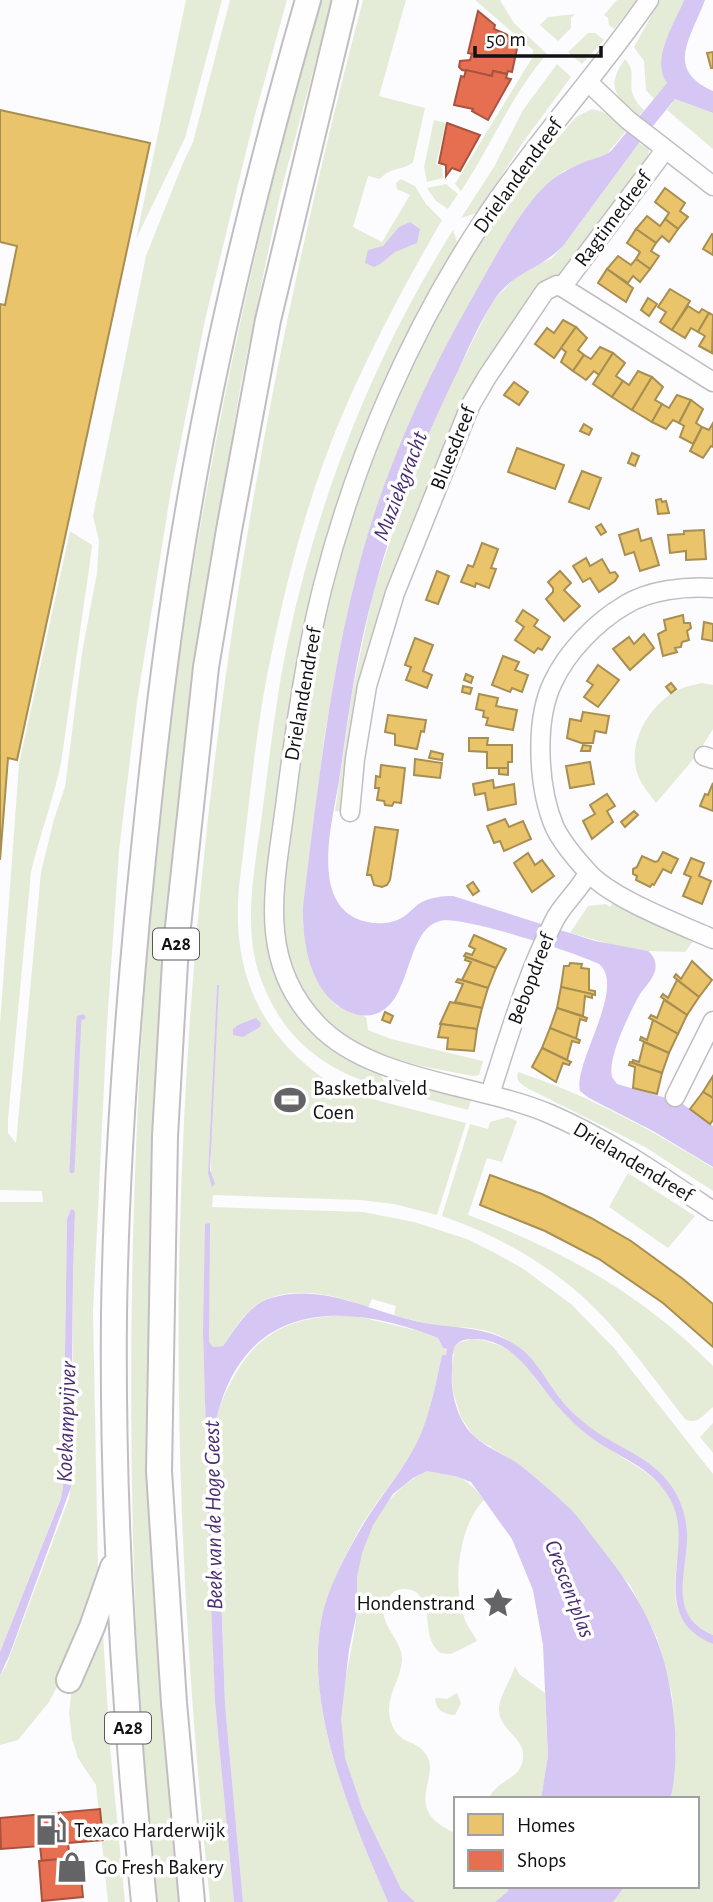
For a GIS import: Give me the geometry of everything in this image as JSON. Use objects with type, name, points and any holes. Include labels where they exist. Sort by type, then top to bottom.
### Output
[{"type":"highway","name":"A28","points":[[144,1902],[122,1646],[118,1553],[116,1286],[130,991],[149,788],[187,515],[226,317],[307,0]]},
{"type":"highway","name":"A28","points":[[191,1902],[174,1703],[159,1471],[165,1136],[176,945],[206,667],[229,530],[268,320],[345,0]]},
{"type":"highway","name":"A28","points":[[69,1680],[92,1628],[118,1553]]},
{"type":"street","name":"Drielandendreef","points":[[649,0],[502,194],[464,253],[408,356],[365,457],[335,545],[311,640],[295,729],[273,916],[279,962],[303,1008],[334,1040],[354,1053],[378,1063],[546,1112],[586,1131],[713,1211]]},
{"type":"street","name":"Ragtimedreef","points":[[588,82],[658,145],[713,186]]},
{"type":"street","name":"Ragtimedreef","points":[[562,287],[658,145]]},
{"type":"street","name":"Bluesdreef","points":[[350,813],[361,722],[375,656],[395,593],[470,406],[487,376],[545,291],[556,285],[562,287]]},
{"type":"street","points":[[562,287],[713,382]]},
{"type":"street","points":[[713,588],[691,586],[626,604],[596,627],[566,659],[551,684],[541,729],[540,775],[555,829],[588,873],[622,897],[713,939]]},
{"type":"street","name":"Bebopdreef","points":[[490,1094],[541,949],[555,918],[588,873]]},
{"type":"street","points":[[675,1097],[713,1020]]},
{"type":"green space","points":[[186,0],[222,0],[185,138],[136,239]]},
{"type":"green space","points":[[230,0],[287,0],[255,115],[205,320],[171,490],[137,702],[119,851],[107,1025],[93,1311],[98,1569],[94,1591],[70,1661],[49,1702],[18,1740],[0,1745],[0,1675],[6,1666],[69,1498],[73,1471],[75,1213],[71,1209],[67,1219],[63,1487],[0,1652],[0,1202],[43,1202],[42,1191],[0,1190],[0,1024],[19,764],[70,531],[92,545],[61,763],[31,872],[8,1119],[8,1133],[16,1143],[41,872],[65,787],[82,653],[97,573],[99,541],[93,516],[146,256],[193,142]]},
{"type":"green space","points":[[322,0],[332,0],[280,195],[241,383],[202,621],[184,760],[164,964],[153,1126],[150,1300],[181,1902],[157,1902],[144,1772],[137,1646],[131,1396],[136,1146],[153,871],[160,794],[179,659],[229,374],[272,186]]},
{"type":"green space","points":[[363,0],[406,0],[379,96],[425,108],[413,162],[389,172],[380,179],[368,176],[353,227],[382,242],[410,195],[397,189],[396,183],[401,179],[415,186],[426,204],[442,220],[415,267],[354,388],[331,442],[301,532],[265,684],[239,887],[240,944],[253,994],[265,1018],[300,1059],[323,1078],[321,1082],[333,1089],[328,1099],[331,1100],[339,1087],[368,1098],[466,1123],[437,1215],[394,1204],[360,1200],[213,1195],[212,1207],[363,1212],[414,1222],[467,1239],[495,1253],[522,1268],[571,1304],[614,1348],[713,1474],[713,1635],[689,1617],[684,1606],[682,1582],[687,1542],[686,1524],[680,1501],[668,1482],[646,1462],[582,1422],[534,1363],[512,1343],[486,1330],[433,1324],[394,1315],[396,1306],[372,1299],[368,1308],[339,1298],[307,1293],[275,1296],[261,1302],[238,1323],[223,1346],[213,1347],[203,1334],[215,1702],[234,1902],[210,1902],[189,1650],[181,1481],[180,1228],[187,1072],[198,916],[235,608],[291,303]],"holes":[[[410,222],[420,229],[408,245],[399,250],[379,248]],[[217,985],[219,986],[211,1122],[211,1177],[208,1173]]]},
{"type":"green space","points":[[475,0],[500,0],[514,23],[547,54],[523,86],[461,191],[455,184],[532,58],[533,50]]},
{"type":"green space","points":[[617,0],[637,0],[614,29],[604,15]]},
{"type":"green space","points":[[660,0],[684,0],[677,17],[667,83],[654,99],[646,90],[644,61],[634,47]]},
{"type":"green space","points":[[575,14],[571,18],[571,28],[558,41],[540,25],[548,17]]},
{"type":"green space","points":[[588,33],[595,33],[604,40],[582,64],[568,52]]},
{"type":"green space","points":[[625,59],[631,71],[633,95],[644,110],[638,117],[616,91],[615,77]]},
{"type":"green space","points":[[557,64],[571,77],[524,141],[477,213],[461,218],[494,167],[523,110]]},
{"type":"green space","points":[[675,99],[713,113],[713,149],[667,110]]},
{"type":"green space","points":[[592,109],[607,114],[626,131],[606,155],[564,171],[544,187],[510,235],[435,368],[394,463],[365,545],[341,644],[325,733],[303,906],[303,926],[312,967],[329,998],[337,1006],[366,1017],[368,1030],[391,1039],[483,1061],[479,1075],[474,1076],[381,1054],[340,1033],[323,1018],[307,999],[295,977],[288,955],[283,907],[288,857],[309,701],[324,620],[345,541],[382,436],[428,334],[483,238],[544,154],[576,117]]},
{"type":"green space","points":[[434,120],[446,123],[436,164],[442,166],[443,178],[427,182],[424,167]]},
{"type":"green space","points":[[639,143],[649,149],[648,158],[569,267],[562,275],[546,282],[481,378],[391,594],[344,812],[335,811],[352,693],[373,592],[415,467],[438,411],[492,302],[516,277],[551,259]]},
{"type":"green space","points":[[446,184],[458,194],[448,209],[436,201],[427,188]]},
{"type":"green space","points":[[453,230],[458,245],[313,590],[292,690],[265,905],[271,962],[292,1009],[329,1047],[380,1073],[384,1081],[407,1088],[405,1094],[358,1079],[337,1069],[301,1043],[286,1026],[273,1006],[256,962],[252,941],[252,898],[280,680],[317,530],[353,426],[375,375],[425,277]]},
{"type":"green space","points":[[702,683],[713,685],[713,729],[697,755],[656,803],[642,783],[636,768],[635,755],[641,730],[665,698],[679,690]]},
{"type":"green space","points":[[613,903],[695,939],[685,952],[648,951],[570,933],[588,906],[606,904],[610,907]]},
{"type":"green space","points":[[518,1072],[569,1091],[618,1114],[713,1168],[713,1191],[645,1147],[529,1089],[518,1080]]},
{"type":"green space","points":[[429,1087],[471,1100],[468,1110],[415,1096],[417,1089],[427,1091]]},
{"type":"green space","points":[[508,1117],[517,1121],[502,1162],[487,1158],[468,1215],[536,1243],[599,1276],[686,1340],[713,1366],[713,1407],[700,1418],[693,1421],[685,1419],[618,1334],[572,1287],[532,1258],[488,1235],[442,1216],[470,1124],[488,1129],[490,1122]]},
{"type":"green space","points":[[628,1173],[695,1216],[668,1248],[609,1207]]},
{"type":"green space","points":[[352,1315],[423,1332],[438,1338],[443,1348],[447,1349],[446,1355],[442,1355],[420,1437],[353,1541],[331,1587],[321,1623],[318,1657],[326,1729],[347,1801],[388,1902],[243,1902],[225,1704],[215,1425],[232,1380],[254,1348],[267,1337],[297,1322]]},
{"type":"green space","points":[[472,1339],[488,1341],[518,1358],[548,1395],[574,1421],[653,1478],[672,1501],[678,1521],[679,1541],[675,1597],[680,1614],[692,1630],[713,1644],[713,1902],[613,1902],[624,1888],[699,1888],[699,1797],[670,1797],[676,1748],[672,1694],[657,1638],[630,1585],[518,1464],[474,1437],[461,1417],[453,1392],[451,1370],[454,1354],[451,1353],[457,1343]]},
{"type":"green space","points":[[713,1423],[713,1453],[700,1437]]},
{"type":"green space","points":[[427,1471],[453,1475],[466,1481],[484,1500],[469,1524],[458,1572],[460,1604],[466,1623],[477,1641],[451,1654],[440,1653],[431,1640],[425,1608],[419,1595],[413,1590],[404,1589],[393,1593],[385,1605],[385,1621],[398,1644],[402,1660],[389,1714],[398,1735],[421,1749],[429,1762],[426,1803],[429,1814],[439,1824],[454,1832],[454,1888],[509,1888],[495,1902],[415,1902],[401,1889],[359,1801],[343,1750],[342,1703],[356,1624],[360,1558],[380,1513],[401,1488]]},
{"type":"green space","points":[[102,1618],[110,1747],[125,1902],[108,1902],[96,1785],[78,1758],[72,1739],[69,1713],[72,1686]]},
{"type":"green space","points":[[515,1666],[519,1674],[545,1693],[548,1757],[541,1797],[490,1797],[518,1771],[523,1759],[520,1745],[502,1722],[500,1702]]},
{"type":"green space","points":[[457,1693],[461,1703],[455,1715],[444,1713],[438,1708],[435,1698],[447,1699]]},
{"type":"water","name":"Muziekgracht","points":[[684,0],[705,0],[688,40],[685,63],[689,73],[698,82],[713,91],[713,113],[675,99],[563,246],[507,285],[477,329],[414,471],[389,540],[369,610],[354,679],[328,856],[333,893],[341,907],[361,920],[374,923],[394,921],[426,900],[453,896],[595,941],[648,951],[656,965],[655,971],[640,994],[620,1035],[611,1069],[612,1077],[617,1084],[680,1102],[713,1126],[713,1167],[580,1091],[584,1063],[607,990],[606,975],[599,964],[494,929],[440,921],[430,926],[415,947],[394,1000],[378,1013],[359,1015],[340,1007],[328,997],[319,984],[307,954],[303,921],[320,770],[343,635],[364,547],[397,451],[424,389],[455,329],[525,210],[555,177],[611,151],[667,83],[662,74],[663,53]]},
{"type":"water","points":[[410,222],[420,229],[417,243],[395,252],[374,267],[365,263],[368,250],[383,246],[399,227]]},
{"type":"water","points":[[217,985],[210,1170],[215,1184],[212,1187],[208,1173]]},
{"type":"water","points":[[256,1018],[261,1023],[260,1027],[243,1037],[233,1035],[233,1029],[238,1025]]},
{"type":"water","points":[[71,1209],[75,1213],[71,1487],[0,1675],[0,1652],[63,1487],[67,1219]]},
{"type":"water","points":[[210,1223],[209,1342],[213,1347],[223,1346],[243,1318],[263,1301],[291,1294],[330,1297],[406,1319],[495,1335],[528,1355],[576,1416],[645,1460],[664,1476],[682,1506],[686,1520],[683,1583],[685,1607],[690,1618],[699,1627],[713,1635],[713,1644],[692,1631],[681,1616],[676,1598],[679,1538],[677,1518],[663,1489],[647,1472],[579,1428],[511,1352],[500,1345],[474,1339],[461,1341],[454,1348],[454,1396],[464,1423],[475,1437],[520,1465],[572,1511],[628,1584],[652,1628],[661,1651],[672,1701],[675,1756],[670,1797],[541,1797],[548,1756],[543,1645],[533,1590],[512,1539],[471,1482],[427,1471],[393,1494],[373,1525],[362,1553],[357,1577],[357,1612],[349,1650],[341,1719],[345,1758],[362,1808],[401,1889],[415,1902],[388,1902],[347,1801],[326,1728],[318,1656],[321,1622],[331,1587],[348,1552],[367,1518],[407,1461],[420,1436],[442,1355],[446,1355],[447,1349],[443,1348],[438,1338],[401,1325],[365,1318],[331,1316],[300,1321],[271,1333],[247,1354],[228,1384],[215,1425],[225,1704],[243,1902],[234,1902],[215,1702],[203,1334],[205,1224]]},
{"type":"water","points":[[509,1888],[624,1888],[613,1902],[495,1902]]},
{"type":"building: Homes","points":[[713,52],[713,68],[711,68],[707,53]]},
{"type":"building: Homes","points":[[0,110],[150,143],[17,760],[8,758],[0,860],[0,304],[5,305],[17,246],[0,242]]},
{"type":"building: Homes","points":[[665,188],[685,203],[680,211],[688,217],[678,229],[665,219],[669,213],[655,202]]},
{"type":"building: Homes","points":[[647,216],[660,226],[665,219],[678,229],[669,242],[662,236],[656,243],[636,229]]},
{"type":"building: Homes","points":[[636,229],[656,243],[651,251],[659,256],[650,269],[636,259],[640,252],[627,243]]},
{"type":"building: Homes","points":[[713,235],[713,255],[703,249]]},
{"type":"building: Homes","points":[[618,256],[631,265],[636,259],[650,269],[640,282],[633,276],[628,283],[607,269]]},
{"type":"building: Homes","points":[[607,269],[633,288],[626,302],[598,283]]},
{"type":"building: Homes","points":[[670,289],[690,301],[672,330],[660,322],[666,312],[658,307]]},
{"type":"building: Homes","points":[[648,298],[657,304],[649,316],[641,310]]},
{"type":"building: Homes","points":[[688,306],[699,313],[702,309],[709,313],[698,332],[691,328],[685,338],[672,330]]},
{"type":"building: Homes","points":[[709,313],[713,315],[712,353],[699,346],[705,336],[698,332]]},
{"type":"building: Homes","points":[[563,320],[576,327],[554,358],[535,344],[547,328],[554,333]]},
{"type":"building: Homes","points":[[576,327],[587,338],[578,350],[584,355],[573,371],[561,362],[566,352],[561,348]]},
{"type":"building: Homes","points":[[600,347],[613,353],[599,375],[594,371],[586,380],[573,371],[584,355],[591,359]]},
{"type":"building: Homes","points":[[613,353],[625,363],[616,376],[623,381],[612,397],[593,384]]},
{"type":"building: Homes","points":[[638,371],[652,377],[632,410],[612,397],[623,381],[629,385]]},
{"type":"building: Homes","points":[[652,377],[663,387],[655,400],[662,404],[652,422],[632,410]]},
{"type":"building: Homes","points":[[514,382],[528,392],[519,405],[504,395]]},
{"type":"building: Homes","points":[[677,395],[691,400],[679,423],[673,420],[666,429],[652,422],[662,404],[669,408]]},
{"type":"building: Homes","points":[[691,400],[703,409],[696,423],[702,427],[693,444],[680,437],[684,426],[679,423]]},
{"type":"building: Homes","points":[[713,423],[713,447],[711,446],[703,458],[690,451],[702,427],[709,430]]},
{"type":"building: Homes","points":[[584,424],[592,429],[589,435],[580,431]]},
{"type":"building: Homes","points":[[517,448],[564,465],[555,489],[508,472]]},
{"type":"building: Homes","points":[[632,453],[639,456],[635,466],[628,463]]},
{"type":"building: Homes","points":[[582,471],[601,478],[589,509],[569,502]]},
{"type":"building: Homes","points":[[661,499],[662,502],[666,501],[669,513],[658,514],[656,500]]},
{"type":"building: Homes","points":[[601,524],[606,532],[601,535],[596,527]]},
{"type":"building: Homes","points":[[638,529],[641,541],[651,538],[659,565],[640,571],[634,552],[625,555],[619,535]]},
{"type":"building: Homes","points":[[704,530],[706,559],[686,560],[686,551],[670,553],[668,535]]},
{"type":"building: Homes","points":[[482,543],[498,549],[491,568],[496,569],[489,588],[476,583],[475,587],[461,582],[468,565],[473,567]]},
{"type":"building: Homes","points":[[586,558],[590,566],[602,559],[610,573],[615,572],[618,576],[615,581],[599,592],[590,578],[583,582],[573,566]]},
{"type":"building: Homes","points":[[437,571],[449,576],[438,604],[426,600]]},
{"type":"building: Homes","points":[[560,571],[571,583],[564,590],[580,606],[564,621],[546,599],[553,592],[548,582]]},
{"type":"building: Homes","points":[[523,610],[538,620],[534,626],[550,637],[542,650],[538,648],[534,653],[515,640],[524,627],[516,621]]},
{"type":"building: Homes","points":[[683,615],[684,623],[690,623],[691,628],[687,631],[689,640],[682,642],[681,647],[675,648],[677,652],[663,656],[658,634],[666,630],[664,620]]},
{"type":"building: Homes","points":[[704,622],[713,624],[713,641],[702,639]]},
{"type":"building: Homes","points":[[644,634],[654,648],[630,670],[613,649],[629,637],[634,644]]},
{"type":"building: Homes","points":[[415,638],[433,645],[423,671],[432,675],[427,688],[406,680],[411,667],[405,665]]},
{"type":"building: Homes","points":[[503,656],[519,662],[515,670],[528,675],[522,692],[512,688],[510,692],[492,685]]},
{"type":"building: Homes","points":[[598,665],[619,680],[598,707],[584,697],[593,685],[587,681]]},
{"type":"building: Homes","points":[[466,674],[473,677],[471,683],[464,680]]},
{"type":"building: Homes","points":[[671,683],[676,689],[671,693],[666,687]]},
{"type":"building: Homes","points":[[463,686],[472,688],[470,694],[462,692]]},
{"type":"building: Homes","points":[[479,694],[498,698],[496,706],[517,710],[513,730],[486,725],[488,718],[483,717],[484,711],[476,709]]},
{"type":"building: Homes","points":[[583,712],[609,716],[606,733],[595,731],[593,743],[581,743],[567,738],[570,719],[581,721]]},
{"type":"building: Homes","points":[[388,715],[426,720],[417,749],[395,745],[395,734],[385,732]]},
{"type":"building: Homes","points":[[469,738],[488,738],[487,745],[512,745],[512,762],[508,762],[508,768],[487,768],[487,752],[469,751]]},
{"type":"building: Homes","points":[[583,745],[591,746],[590,751],[581,751]]},
{"type":"building: Homes","points":[[431,751],[443,754],[442,760],[429,758]]},
{"type":"building: Homes","points":[[415,759],[442,763],[440,778],[414,775]]},
{"type":"building: Homes","points":[[590,762],[594,784],[570,788],[566,766]]},
{"type":"building: Homes","points":[[381,765],[405,768],[401,803],[394,802],[392,806],[377,800],[379,788],[375,788],[376,776],[380,777]]},
{"type":"building: Homes","points":[[499,768],[508,768],[508,775],[499,774]]},
{"type":"building: Homes","points":[[493,780],[494,788],[514,784],[516,804],[488,810],[485,793],[475,795],[473,784]]},
{"type":"building: Homes","points":[[713,783],[713,811],[700,806]]},
{"type":"building: Homes","points":[[607,794],[615,806],[607,811],[613,822],[592,839],[583,821],[595,814],[590,805]]},
{"type":"building: Homes","points":[[634,811],[638,815],[625,827],[621,822]]},
{"type":"building: Homes","points":[[505,819],[509,827],[523,821],[531,839],[504,851],[500,841],[494,843],[487,826]]},
{"type":"building: Homes","points":[[375,827],[398,830],[390,880],[382,887],[374,885],[371,875],[367,875]]},
{"type":"building: Homes","points":[[663,852],[678,859],[671,873],[663,869],[650,887],[636,880],[633,869],[637,867],[642,856],[655,862]]},
{"type":"building: Homes","points":[[528,853],[535,865],[542,860],[554,876],[532,892],[514,863]]},
{"type":"building: Homes","points":[[691,858],[704,863],[699,876],[711,881],[702,904],[683,896],[691,877],[684,874]]},
{"type":"building: Homes","points":[[473,882],[479,891],[473,895],[467,886]]},
{"type":"building: Homes","points":[[474,935],[506,949],[496,968],[464,956],[466,953],[472,955],[475,949],[469,946]]},
{"type":"building: Homes","points":[[466,957],[496,968],[488,988],[462,980],[471,962],[465,960]]},
{"type":"building: Homes","points":[[692,961],[712,980],[699,997],[674,977],[676,974],[681,979]]},
{"type":"building: Homes","points":[[570,963],[582,964],[581,968],[589,969],[589,990],[595,991],[595,995],[561,987],[564,966],[569,966]]},
{"type":"building: Homes","points":[[458,979],[488,988],[482,1008],[455,1002],[463,984],[456,982]]},
{"type":"building: Homes","points":[[677,980],[699,997],[687,1015],[661,997],[663,994],[668,998]]},
{"type":"building: Homes","points":[[561,987],[592,994],[592,998],[585,996],[583,1016],[557,1008]]},
{"type":"building: Homes","points":[[664,1000],[687,1015],[678,1034],[649,1018],[651,1015],[657,1018]]},
{"type":"building: Homes","points":[[450,1002],[482,1008],[477,1029],[440,1024]]},
{"type":"building: Homes","points":[[557,1008],[587,1018],[586,1021],[580,1019],[576,1039],[550,1028]]},
{"type":"building: Homes","points":[[385,1012],[393,1016],[390,1023],[382,1020]]},
{"type":"building: Homes","points":[[653,1020],[678,1034],[669,1053],[640,1040],[641,1037],[647,1040]]},
{"type":"building: Homes","points":[[441,1024],[477,1029],[474,1051],[447,1049],[448,1038],[438,1037]]},
{"type":"building: Homes","points":[[550,1028],[580,1040],[579,1043],[572,1041],[567,1060],[542,1048]]},
{"type":"building: Homes","points":[[644,1042],[669,1053],[662,1073],[632,1063],[633,1060],[639,1062]]},
{"type":"building: Homes","points":[[542,1048],[571,1062],[569,1065],[563,1063],[556,1082],[532,1067]]},
{"type":"building: Homes","points":[[630,1062],[662,1073],[657,1094],[633,1088],[635,1067],[629,1065]]},
{"type":"building: Homes","points":[[713,1076],[713,1098],[703,1092]]},
{"type":"building: Homes","points":[[703,1092],[713,1098],[713,1120],[710,1124],[690,1109]]},
{"type":"building: Homes","points":[[490,1175],[542,1194],[591,1218],[631,1241],[683,1279],[713,1304],[713,1347],[663,1303],[599,1259],[545,1231],[480,1205]]},
{"type":"building: Shops","points":[[478,11],[495,25],[494,29],[506,34],[518,44],[512,72],[508,71],[507,74],[493,71],[492,76],[462,70],[459,67],[460,61],[470,60],[472,54],[468,53]]},
{"type":"building: Shops","points":[[466,70],[492,76],[493,71],[507,74],[506,78],[511,79],[488,120],[472,111],[473,109],[454,105],[461,76],[464,77]]},
{"type":"building: Shops","points":[[447,123],[480,135],[460,171],[452,168],[446,176],[446,165],[439,163]]},
{"type":"building: Shops","points":[[100,1809],[103,1840],[68,1843],[70,1861],[42,1864],[40,1846],[1,1849],[0,1818]]},
{"type":"building: Shops","points":[[79,1857],[83,1897],[42,1901],[39,1861]]},
{"type":"waterway","name":"Koekampvijver","points":[[72,1171],[79,1018],[83,1017]]},
{"type":"place","name":"Basketbalveld Coen","points":[[290,1100]]},
{"type":"place","name":"Hondenstrand","points":[[498,1603]]},
{"type":"place","name":"Texaco Harderwijk","points":[[51,1830]]},
{"type":"place","name":"Go Fresh Bakery","points":[[72,1867]]},
{"type":"water label","name":"Beek van de Hoge Geest","points":[[214,1515]]},
{"type":"water label","name":"Crescentplas","points":[[569,1589]]}]
